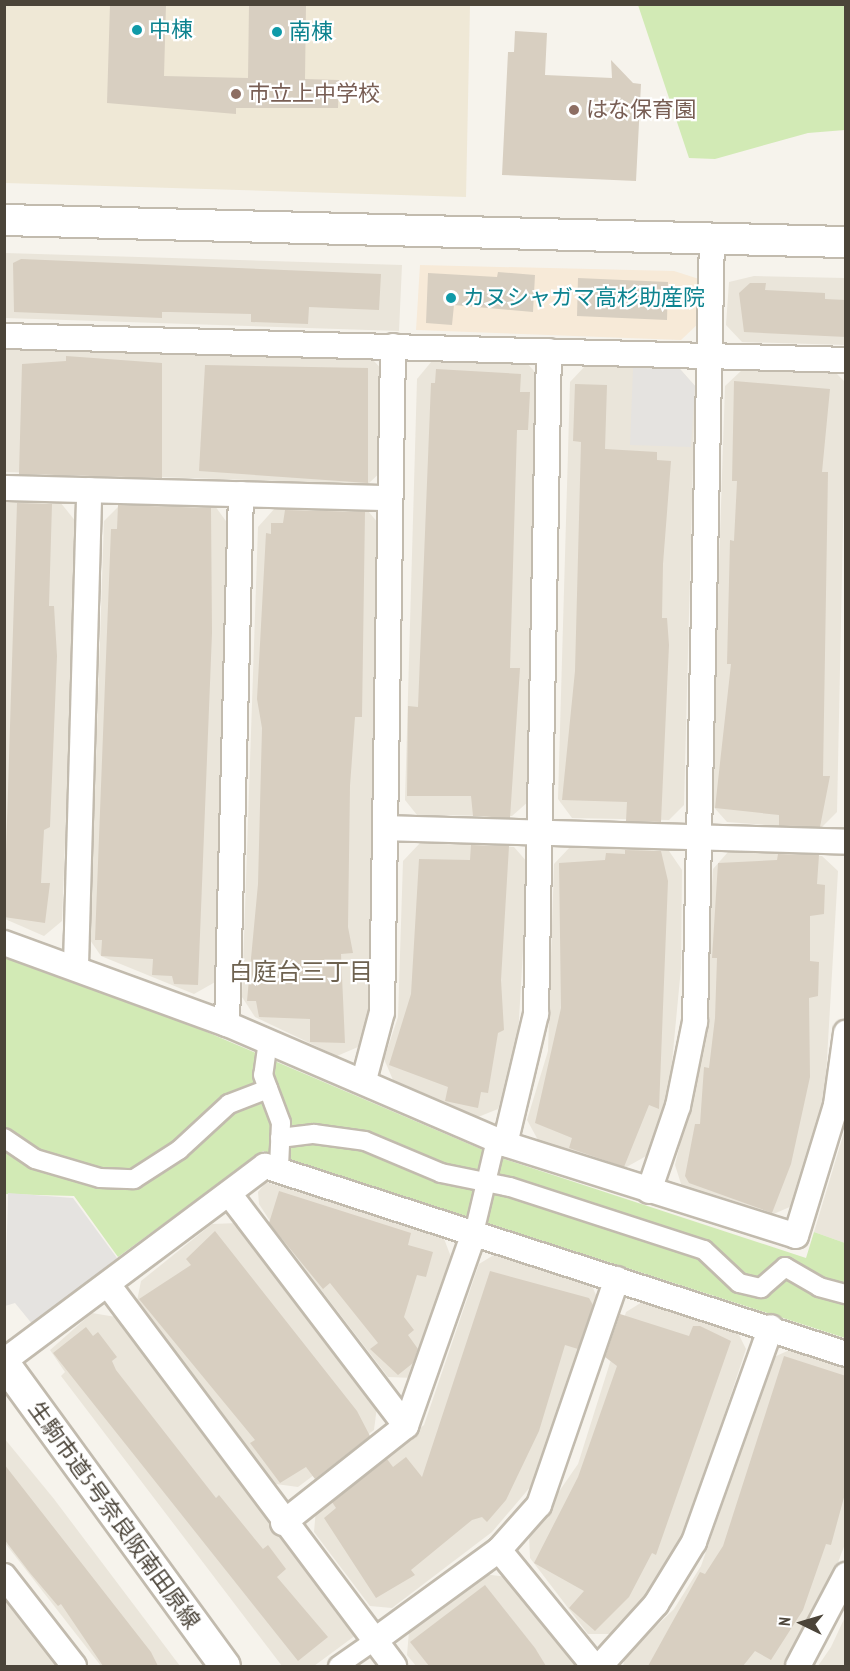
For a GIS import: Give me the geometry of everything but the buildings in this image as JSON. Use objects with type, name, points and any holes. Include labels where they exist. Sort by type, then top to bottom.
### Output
[{"type":"street","points":[[4,220],[846,242]]},
{"type":"street","points":[[649,1191],[678,1106],[695,1022],[702,837],[712,239]]},
{"type":"street","points":[[4,336],[846,360]]},
{"type":"street","points":[[364,1080],[382,1012],[393,346]]},
{"type":"street","points":[[283,1523],[406,1426],[474,1233],[536,1014],[549,351]]},
{"type":"street","points":[[4,488],[389,498]]},
{"type":"street","points":[[76,965],[89,490]]},
{"type":"street","points":[[227,1024],[241,494]]},
{"type":"street","points":[[386,828],[846,842]]},
{"type":"street","points":[[4,943],[76,965],[227,1024],[364,1080],[500,1142],[796,1236],[836,1105],[846,1033]]},
{"type":"street","points":[[268,1041],[263,1075],[281,1123],[279,1167]]},
{"type":"street","points":[[4,1138],[35,1159],[100,1178],[134,1179],[179,1150],[229,1104],[268,1089]]},
{"type":"street","points":[[280,1138],[340,1135],[441,1173],[488,1183],[704,1250],[739,1283],[761,1288],[785,1267],[819,1287],[846,1294]]},
{"type":"street","points":[[4,1362],[109,1286],[265,1166],[279,1167],[474,1233],[771,1327],[846,1354]]},
{"type":"street","points":[[230,1195],[406,1426]]},
{"type":"street","points":[[338,1666],[499,1550],[539,1505],[617,1279]]},
{"type":"street","points":[[109,1286],[283,1523],[394,1666]]},
{"type":"street","points":[[600,1666],[656,1604],[694,1542],[771,1327]]},
{"type":"street","name":"生駒市道5号奈良阪南田原線","points":[[4,1362],[225,1666]]},
{"type":"street","points":[[499,1550],[594,1666]]},
{"type":"street","points":[[798,1666],[846,1575]]},
{"type":"street","points":[[4,1576],[74,1666]]},
{"type":"shaded area","name":"市立上中学校","points":[[5,5],[470,5],[466,197],[5,183]]},
{"type":"shaded area","points":[[5,253],[402,265],[399,331],[5,318]]},
{"type":"shaded area","points":[[420,265],[674,271],[699,279],[699,323],[681,340],[416,330]]},
{"type":"shaded area","points":[[754,276],[845,278],[845,345],[742,342],[726,325],[729,282]]},
{"type":"shaded area","points":[[5,349],[373,360],[387,375],[386,467],[368,484],[5,472]]},
{"type":"shaded area","points":[[432,361],[526,362],[542,380],[529,801],[512,816],[417,815],[405,800],[417,379]]},
{"type":"shaded area","points":[[587,364],[680,369],[695,386],[684,805],[669,820],[572,818],[558,799],[570,382]]},
{"type":"shaded area","points":[[633,368],[680,369],[695,386],[691,447],[630,445]]},
{"type":"shaded area","points":[[742,370],[835,372],[846,383],[837,812],[820,829],[727,822],[711,804],[725,386]]},
{"type":"shaded area","points":[[5,500],[60,502],[77,523],[62,921],[44,936],[5,919]]},
{"type":"shaded area","points":[[121,504],[215,506],[231,528],[217,981],[194,994],[101,956],[90,940],[104,521]]},
{"type":"shaded area","points":[[276,507],[368,511],[384,530],[369,1015],[358,1047],[337,1056],[255,1017],[242,997],[258,527]]},
{"type":"shaded area","points":[[420,843],[514,847],[528,863],[517,1054],[498,1109],[478,1117],[393,1080],[384,1059],[398,1017],[403,861]]},
{"type":"shaded area","points":[[570,847],[669,851],[682,870],[681,968],[670,1083],[648,1155],[623,1169],[538,1140],[527,1120],[548,1051],[554,864]]},
{"type":"shaded area","points":[[728,852],[822,856],[838,871],[825,1093],[792,1206],[769,1216],[682,1187],[675,1165],[703,1049],[713,869]]},
{"type":"shaded area","points":[[845,1129],[845,1243],[814,1232]]},
{"type":"shaded area","points":[[266,1182],[443,1236],[451,1257],[414,1378],[388,1377],[279,1235],[259,1204],[258,1192]]},
{"type":"shaded area","points":[[8,1193],[73,1198],[117,1258],[33,1325],[15,1303],[5,1306]]},
{"type":"shaded area","points":[[238,1223],[377,1407],[374,1430],[298,1487],[276,1484],[137,1301],[141,1281],[212,1224]]},
{"type":"shaded area","points":[[497,1253],[589,1279],[599,1302],[537,1479],[492,1532],[392,1608],[370,1606],[314,1532],[316,1509],[424,1425],[479,1264]]},
{"type":"shaded area","points":[[647,1299],[736,1329],[746,1349],[683,1539],[650,1590],[612,1634],[588,1634],[530,1558],[529,1535],[578,1464],[626,1312]]},
{"type":"shaded area","points":[[92,1313],[116,1317],[356,1635],[314,1666],[282,1666],[61,1376],[65,1372],[50,1350]]},
{"type":"shaded area","points":[[794,1348],[845,1363],[845,1544],[825,1597],[785,1666],[623,1666],[625,1657],[674,1609],[701,1566],[774,1357]]},
{"type":"shaded area","points":[[4,1438],[54,1499],[180,1666],[101,1666],[5,1543]]},
{"type":"shaded area","points":[[483,1574],[508,1577],[575,1666],[416,1666],[407,1655],[409,1631]]},
{"type":"shaded area","points":[[5,1590],[63,1666],[5,1666]]},
{"type":"shaded area","points":[[845,1617],[845,1666],[818,1666],[831,1647]]},
{"type":"green space","points":[[638,5],[845,5],[845,130],[808,133],[715,159],[689,158]]},
{"type":"green space","points":[[5,953],[153,1009],[504,1159],[806,1258],[814,1232],[845,1243],[845,1338],[263,1151],[118,1257],[74,1196],[5,1194]]},
{"type":"place","name":"中棟","points":[[137,30]]},
{"type":"place","name":"南棟","points":[[277,32]]},
{"type":"place","name":"市立上中学校","points":[[236,94]]},
{"type":"place","name":"はな保育園","points":[[574,110]]},
{"type":"place","name":"カヌシャガマ高杉助産院","points":[[451,298]]},
{"type":"district","name":"白庭台三丁目","points":[[301,972]]}]
